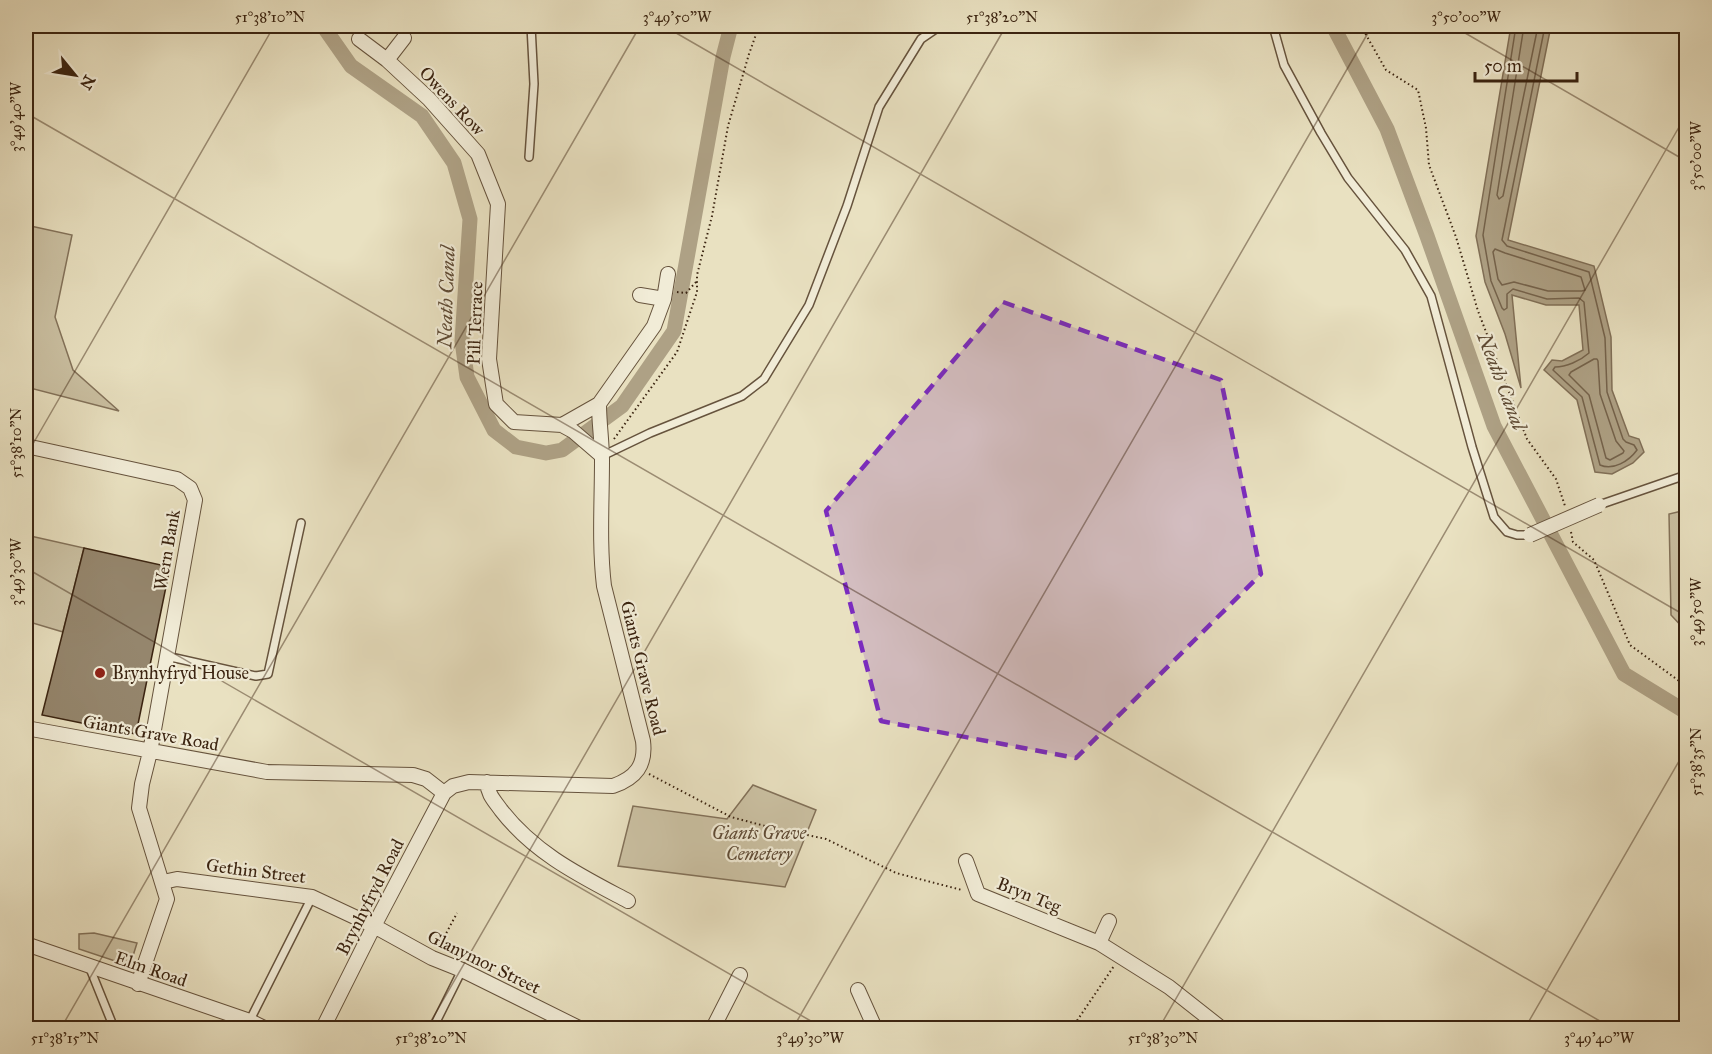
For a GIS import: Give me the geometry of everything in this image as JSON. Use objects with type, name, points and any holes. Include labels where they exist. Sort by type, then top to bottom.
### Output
[{"type":"street","points":[[387,60],[404,38]]},
{"type":"street","name":"Owens Row","points":[[359,39],[387,60],[429,99],[478,154],[498,204]]},
{"type":"street","name":"Pill Terrace","points":[[498,204],[489,359],[496,404],[514,422],[567,428]]},
{"type":"street","points":[[602,456],[567,428],[599,407],[654,326],[664,299],[668,274]]},
{"type":"street","points":[[640,295],[664,299]]},
{"type":"street","name":"Giants Grave Road","points":[[599,407],[604,586],[643,741],[644,754],[639,769]]},
{"type":"street","name":"Wern Bank","points":[[26,446],[177,479],[190,488],[195,500],[139,808],[167,899],[138,984]]},
{"type":"street","points":[[1530,535],[1599,505]]},
{"type":"street","name":"Giants Grave Road","points":[[26,728],[267,772],[413,776],[426,779],[449,790]]},
{"type":"street","points":[[449,790],[469,782],[613,786],[626,782],[639,769]]},
{"type":"street","points":[[487,782],[488,792],[510,821],[531,842],[551,858],[628,901]]},
{"type":"street","name":"Brynhyfryd Road","points":[[323,1029],[374,926],[449,790]]},
{"type":"street","name":"Bryn Teg","points":[[966,861],[978,894],[1099,943],[1169,987],[1221,1029]]},
{"type":"street","name":"Gethin Street","points":[[163,882],[177,879],[312,897],[374,926]]},
{"type":"street","points":[[1099,943],[1109,921]]},
{"type":"street","name":"Glanymor Street","points":[[374,926],[432,958],[462,970],[579,1029]]},
{"type":"street","name":"Elm Road","points":[[26,944],[264,1029]]},
{"type":"street","points":[[713,1029],[740,975]]},
{"type":"street","points":[[858,990],[875,1029]]},
{"type":"lane","points":[[529,157],[534,84],[531,26]]},
{"type":"lane","points":[[602,456],[650,433],[742,396],[764,379],[809,305],[847,206],[879,107],[921,39],[940,26]]},
{"type":"lane","points":[[1273,26],[1284,65],[1321,133],[1348,178],[1405,250],[1431,296],[1472,447],[1494,517],[1507,532],[1530,535]]},
{"type":"lane","points":[[1599,505],[1686,476]]},
{"type":"lane","points":[[166,656],[256,676],[268,674],[301,523]]},
{"type":"lane","points":[[248,1025],[312,897]]},
{"type":"lane","points":[[89,966],[114,1029]]},
{"type":"lane","points":[[433,1029],[462,970]]},
{"type":"path","points":[[602,456],[676,352],[698,292],[697,274],[712,216],[728,126],[759,26]]},
{"type":"path","points":[[1361,26],[1386,70],[1418,90],[1426,128],[1429,165],[1456,237],[1478,310],[1527,439],[1556,479],[1565,506]]},
{"type":"path","points":[[686,293],[697,281]]},
{"type":"path","points":[[1569,524],[1573,542],[1594,560],[1630,645],[1686,686]]},
{"type":"path","points":[[639,769],[731,817],[826,839],[896,873],[978,894]]},
{"type":"path","points":[[432,958],[457,913]]},
{"type":"path","points":[[1072,1029],[1120,957]]},
{"type":"highlighted area","points":[[1003,302],[1221,380],[1261,574],[1076,758],[881,721],[826,511]]},
{"type":"green space","points":[[26,225],[72,235],[55,317],[73,370],[119,411],[26,387]]},
{"type":"green space","points":[[1686,510],[1686,631],[1671,615],[1669,514]]},
{"type":"green space","points":[[26,535],[84,548],[63,632],[26,621]]},
{"type":"green space","name":"Giants Grave Cemetery","points":[[753,785],[816,810],[785,887],[618,866],[633,806],[727,819]]},
{"type":"green space","points":[[94,933],[137,943],[132,959],[124,964],[79,949],[79,934]]},
{"type":"water","points":[[1511,26],[1551,26],[1508,240],[1594,266],[1611,337],[1612,390],[1629,436],[1639,439],[1644,452],[1633,463],[1612,474],[1595,472],[1577,400],[1544,370],[1552,360],[1562,361],[1583,350],[1579,305],[1546,305],[1512,295],[1521,388],[1505,334],[1485,282],[1476,236]]},
{"type":"building","name":"Brynhyfryd House","points":[[84,548],[170,567],[136,734],[42,715]]},
{"type":"waterway","name":"Neath Canal","points":[[323,26],[351,66],[422,116],[454,163],[470,219],[462,341],[467,377],[494,430],[516,447],[546,453],[562,450],[622,406],[674,331],[723,57],[731,26]]},
{"type":"waterway","name":"Neath Canal","points":[[1333,26],[1387,129],[1494,426],[1624,674],[1686,712]]},
{"type":"place","name":"Brynhyfryd House","points":[[100,673]]}]
